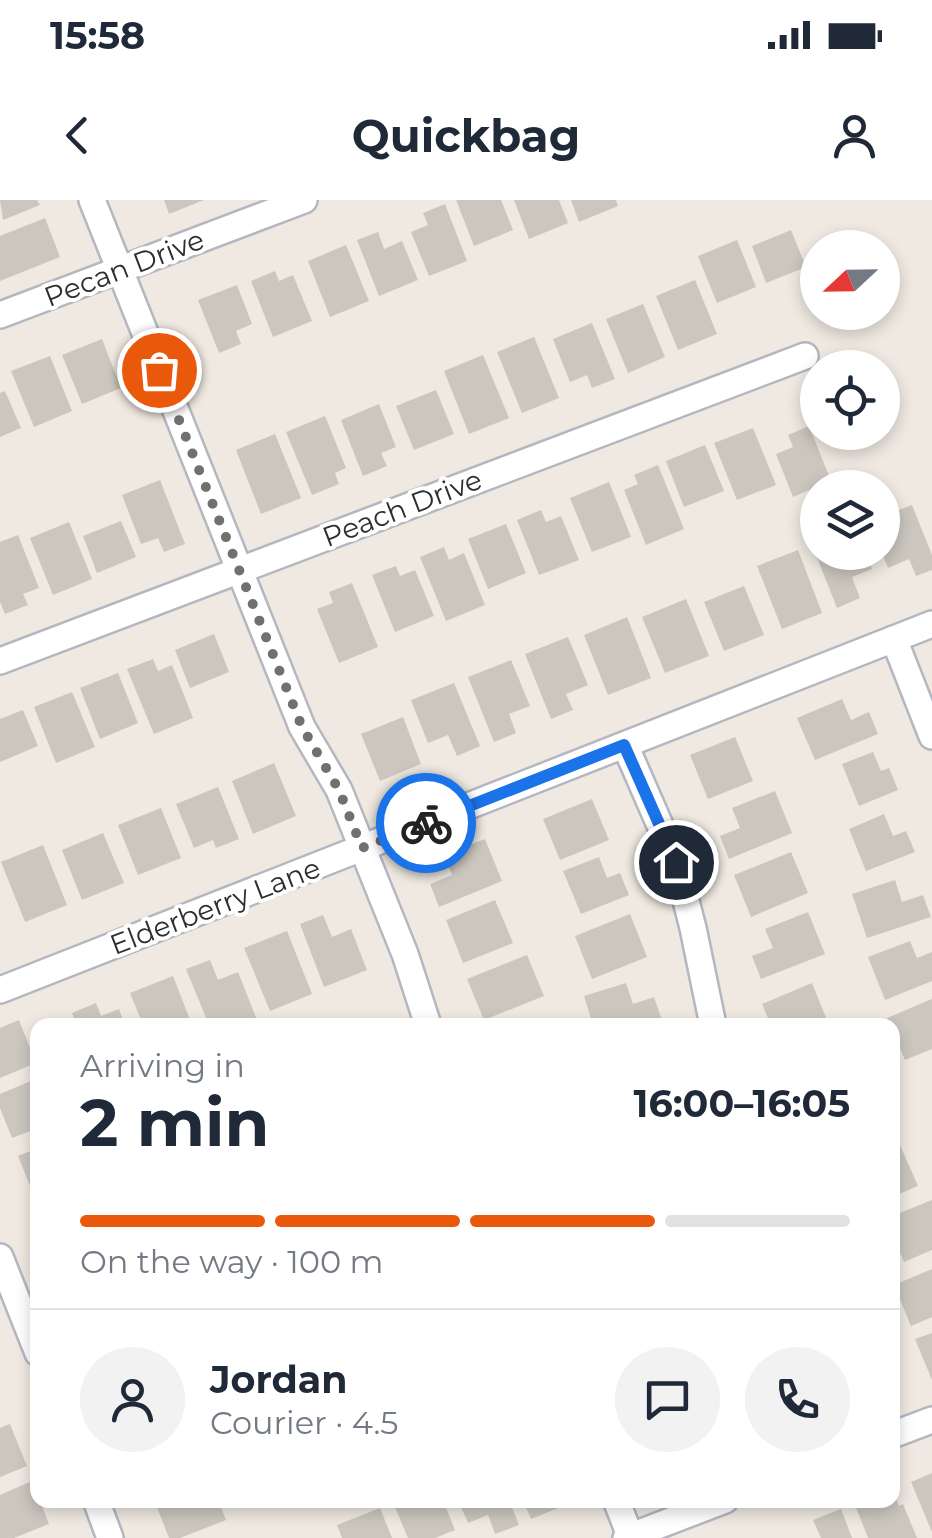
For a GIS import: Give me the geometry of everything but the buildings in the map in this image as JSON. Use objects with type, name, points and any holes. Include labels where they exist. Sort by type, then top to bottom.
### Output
[{"type":"street","points":[[92,200],[237,571],[302,727],[339,790],[405,954],[426,1018]]},
{"type":"street","name":"Pecan Drive","points":[[0,315],[304,200]]},
{"type":"street","name":"Peach Drive","points":[[0,661],[800,358]]},
{"type":"street","name":"Elderberry Lane","points":[[0,990],[932,624]]},
{"type":"street","points":[[894,639],[932,736]]},
{"type":"street","points":[[624,745],[676,862],[712,1018]]},
{"type":"street","points":[[0,1257],[30,1332]]},
{"type":"street","points":[[900,1432],[932,1420]]},
{"type":"street","points":[[99,1508],[110,1538]]},
{"type":"street","points":[[619,1508],[629,1538],[704,1508]]},
{"type":"way so far","points":[[159,370],[302,727],[339,790],[362,848],[426,823]]},
{"type":"route","points":[[426,823],[624,745],[676,862]]}]
